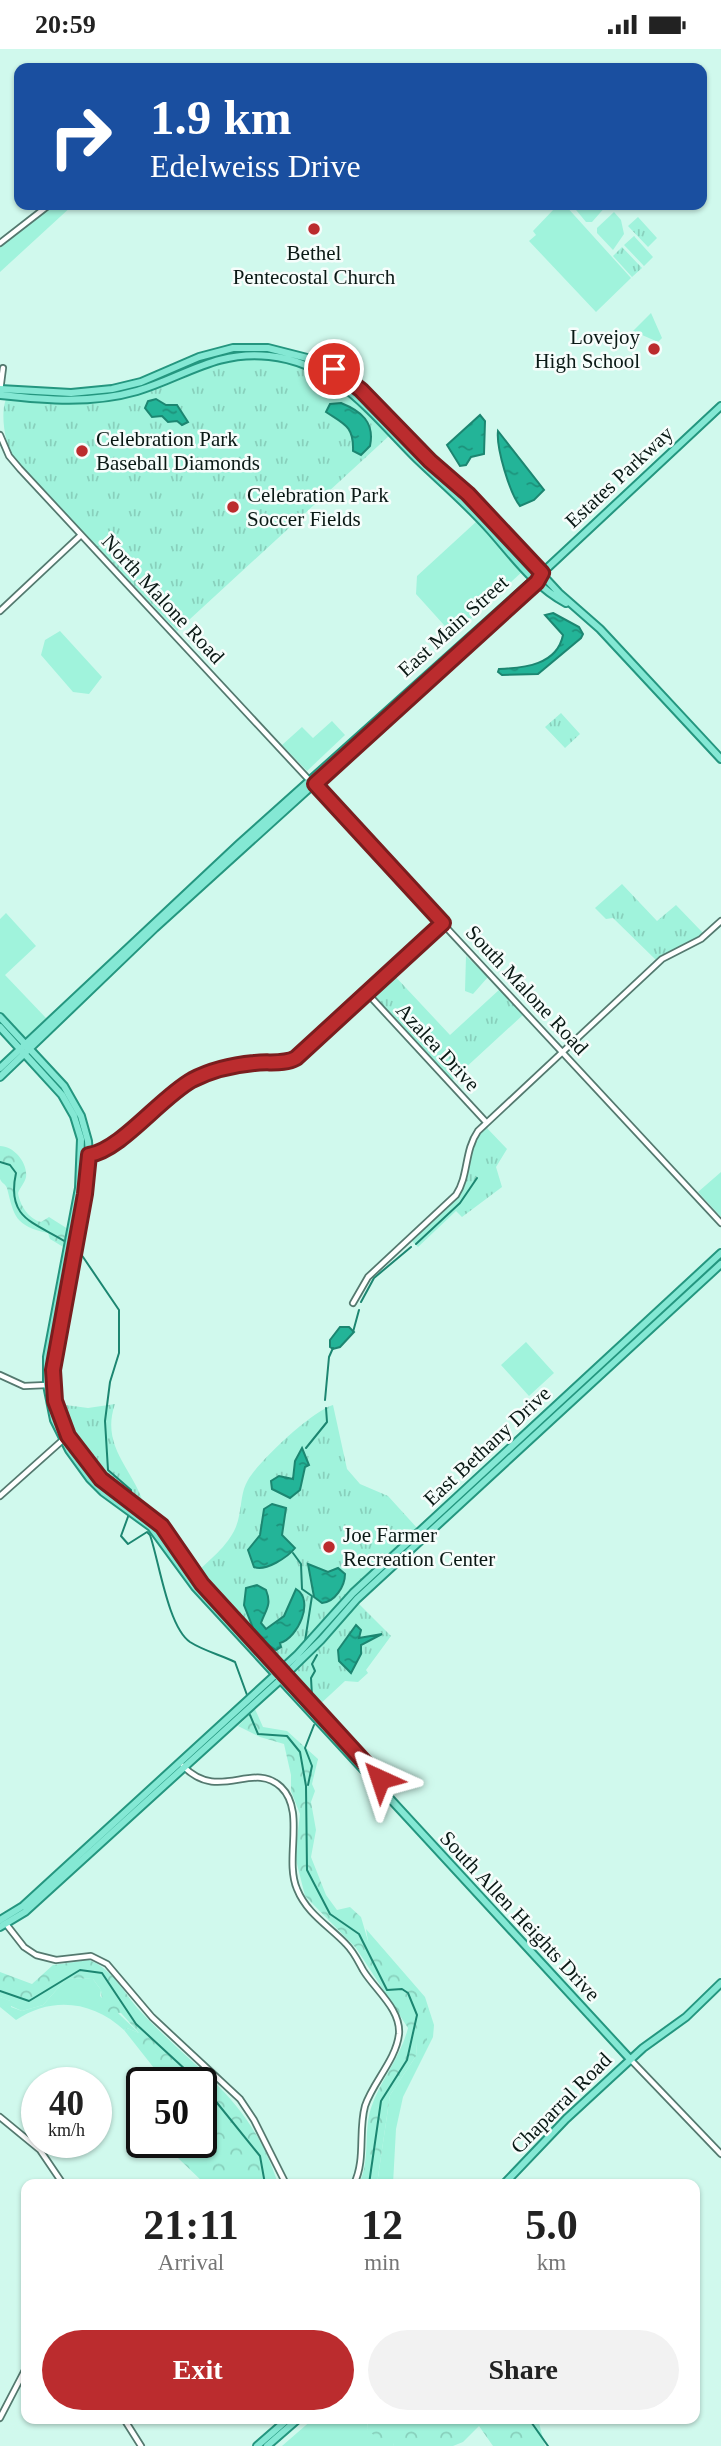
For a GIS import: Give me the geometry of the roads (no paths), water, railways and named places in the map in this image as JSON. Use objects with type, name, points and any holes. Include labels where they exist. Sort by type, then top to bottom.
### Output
[{"type":"main road","points":[[0,391],[70,401],[102,398],[138,391],[215,352],[250,347],[302,355],[334,369],[361,390],[430,461],[468,494],[721,759]]},
{"type":"main road","points":[[184,367],[251,355],[285,358],[327,374],[352,392],[426,468],[458,495],[551,594],[580,610]]},
{"type":"main road","name":"Estates Parkway","points":[[542,573],[721,407]]},
{"type":"main road","name":"East Main Street","points":[[74,1001],[444,662],[506,601],[542,573]]},
{"type":"main road","name":"East Main Street","points":[[444,662],[492,623],[535,579]]},
{"type":"main road","points":[[492,623],[506,601]]},
{"type":"main road","name":"East Main Street","points":[[0,1068],[25,1048],[121,953],[241,846]]},
{"type":"main road","points":[[102,978],[101,975],[121,953]]},
{"type":"main road","points":[[0,1017],[25,1048]]},
{"type":"main road","points":[[0,1027],[25,1048]]},
{"type":"main road","name":"East Main Street","points":[[0,1077],[25,1048]]},
{"type":"main road","name":"South Allen Heights Drive","points":[[25,1048],[65,1093],[81,1116],[86,1156],[50,1385],[51,1411],[65,1438],[98,1488],[125,1508],[136,1510],[162,1526],[202,1584],[239,1623],[359,1767],[630,2059]]},
{"type":"main road","name":"East Bethany Drive","points":[[1,1922],[59,1878],[142,1808],[281,1674],[345,1600],[382,1571],[588,1381],[721,1253]]},
{"type":"main road","name":"East Bethany Drive","points":[[588,1381],[721,1264]]},
{"type":"main road","name":"South Allen Heights Drive","points":[[65,1438],[101,1479],[126,1499],[158,1534],[195,1587],[281,1674]]},
{"type":"main road","points":[[234,1629],[239,1623]]},
{"type":"main road","name":"South Allen Heights Drive","points":[[328,1728],[370,1768],[385,1796]]},
{"type":"main road","name":"East Bethany Drive","points":[[115,1829],[158,1785],[183,1766]]},
{"type":"main road","points":[[359,1767],[377,1781]]},
{"type":"main road","points":[[142,1808],[158,1785]]},
{"type":"main road","name":"Chaparral Road","points":[[510,2179],[566,2119],[630,2059],[673,2029],[721,1985]]},
{"type":"main road","points":[[257,2446],[282,2424]]},
{"type":"main road","points":[[267,2446],[292,2424]]},
{"type":"street","points":[[0,243],[43,210]]},
{"type":"street","points":[[0,391],[3,368]]},
{"type":"street","name":"North Malone Road","points":[[0,435],[15,463],[312,782]]},
{"type":"street","points":[[0,611],[81,535]]},
{"type":"street","name":"South Malone Road","points":[[312,782],[721,1223]]},
{"type":"street","points":[[86,1156],[108,1149],[167,1096],[195,1079],[237,1066],[294,1060],[443,923]]},
{"type":"street","points":[[352,1303],[368,1277],[456,1195],[463,1181],[469,1146],[486,1122],[666,955],[701,939],[720,923]]},
{"type":"street","name":"Azalea Drive","points":[[367,993],[486,1122]]},
{"type":"street","points":[[0,1375],[19,1384],[50,1385]]},
{"type":"street","points":[[0,1496],[65,1438]]},
{"type":"street","points":[[183,1766],[205,1782],[256,1778],[273,1781],[283,1790],[292,1808],[291,1863],[297,1890],[320,1921],[349,1946],[395,2015],[398,2040],[366,2105],[361,2166],[356,2179]]},
{"type":"street","points":[[1,1922],[28,1950],[43,1958],[91,1956],[107,1964],[152,2017],[240,2099],[254,2120],[284,2179]]},
{"type":"street","points":[[630,2059],[721,2154]]},
{"type":"street","points":[[0,2117],[40,2150],[60,2179]]},
{"type":"street","points":[[0,2419],[21,2378]]},
{"type":"street","points":[[126,2424],[141,2446]]},
{"type":"water","points":[[156,399],[166,405],[177,405],[188,422],[182,425],[177,421],[168,422],[162,416],[152,417],[145,408],[148,401]]},
{"type":"water","points":[[341,403],[355,410],[368,424],[370,446],[361,455],[353,451],[352,436],[347,427],[326,412],[330,404]]},
{"type":"water","points":[[480,415],[485,421],[484,454],[471,457],[466,465],[460,466],[447,445]]},
{"type":"water","points":[[498,431],[544,490],[534,500],[520,506],[504,470]]},
{"type":"water","points":[[553,613],[579,627],[583,634],[581,638],[538,674],[502,675],[498,672],[499,669],[538,663],[554,653],[563,635],[545,615]]},
{"type":"water","points":[[340,1327],[349,1327],[354,1332],[340,1347],[333,1349],[330,1347],[330,1340]]},
{"type":"water","points":[[302,1448],[309,1465],[305,1467],[300,1490],[290,1498],[272,1489],[271,1481],[279,1476],[293,1479],[295,1461]]},
{"type":"water","points":[[272,1504],[286,1508],[282,1535],[295,1548],[270,1566],[254,1567],[248,1550],[260,1535],[264,1509]]},
{"type":"water","points":[[308,1564],[328,1572],[338,1568],[345,1574],[341,1588],[331,1600],[322,1603],[314,1597]]},
{"type":"water","points":[[257,1585],[266,1590],[268,1595],[268,1607],[261,1623],[266,1629],[284,1616],[296,1589],[302,1594],[304,1610],[298,1627],[276,1650],[264,1642],[253,1628],[244,1605],[246,1588]]},
{"type":"water","points":[[356,1625],[361,1630],[359,1638],[382,1634],[361,1645],[361,1654],[351,1673],[339,1661],[338,1650]]},
{"type":"waterway","points":[[0,1162],[10,1165],[16,1173],[14,1188],[19,1210],[33,1224],[66,1242]]},
{"type":"waterway","points":[[416,1244],[460,1203],[477,1178]]},
{"type":"waterway","points":[[361,1302],[374,1278],[411,1247]]},
{"type":"waterway","points":[[81,1254],[119,1310],[119,1353],[110,1382],[105,1421],[108,1470],[131,1490],[132,1502]]},
{"type":"waterway","points":[[353,1332],[359,1310]]},
{"type":"waterway","points":[[325,1400],[329,1357],[333,1348]]},
{"type":"waterway","points":[[306,1448],[327,1422],[326,1408]]},
{"type":"waterway","points":[[129,1514],[121,1536],[128,1544],[147,1532],[150,1535],[165,1593],[182,1634],[195,1645],[235,1662],[247,1695]]},
{"type":"waterway","points":[[293,1553],[301,1564],[302,1589],[312,1596],[305,1641]]},
{"type":"waterway","points":[[312,1696],[311,1678],[315,1671],[312,1664],[317,1655]]},
{"type":"waterway","points":[[250,1715],[258,1734],[287,1736],[300,1752],[306,1786],[307,1870],[330,1914],[359,1934],[387,1990],[402,1989],[408,1993],[417,2015],[407,2060],[381,2101],[370,2179]]},
{"type":"waterway","points":[[308,1785],[312,1766],[305,1748],[314,1725]]},
{"type":"waterway","points":[[0,1991],[29,2001],[80,1970],[102,1973],[136,2024],[183,2067]]},
{"type":"waterway","points":[[217,2103],[260,2156],[264,2179]]},
{"type":"waterway","points":[[533,2424],[548,2446]]},
{"type":"place","name":"Bethel Pentecostal Church","points":[[314,229]]},
{"type":"place","name":"Lovejoy High School","points":[[654,349]]},
{"type":"place","name":"Celebration Park Baseball Diamonds","points":[[82,451]]},
{"type":"place","name":"Celebration Park Soccer Fields","points":[[233,507]]},
{"type":"place","name":"Joe Farmer Recreation Center","points":[[329,1547]]}]
